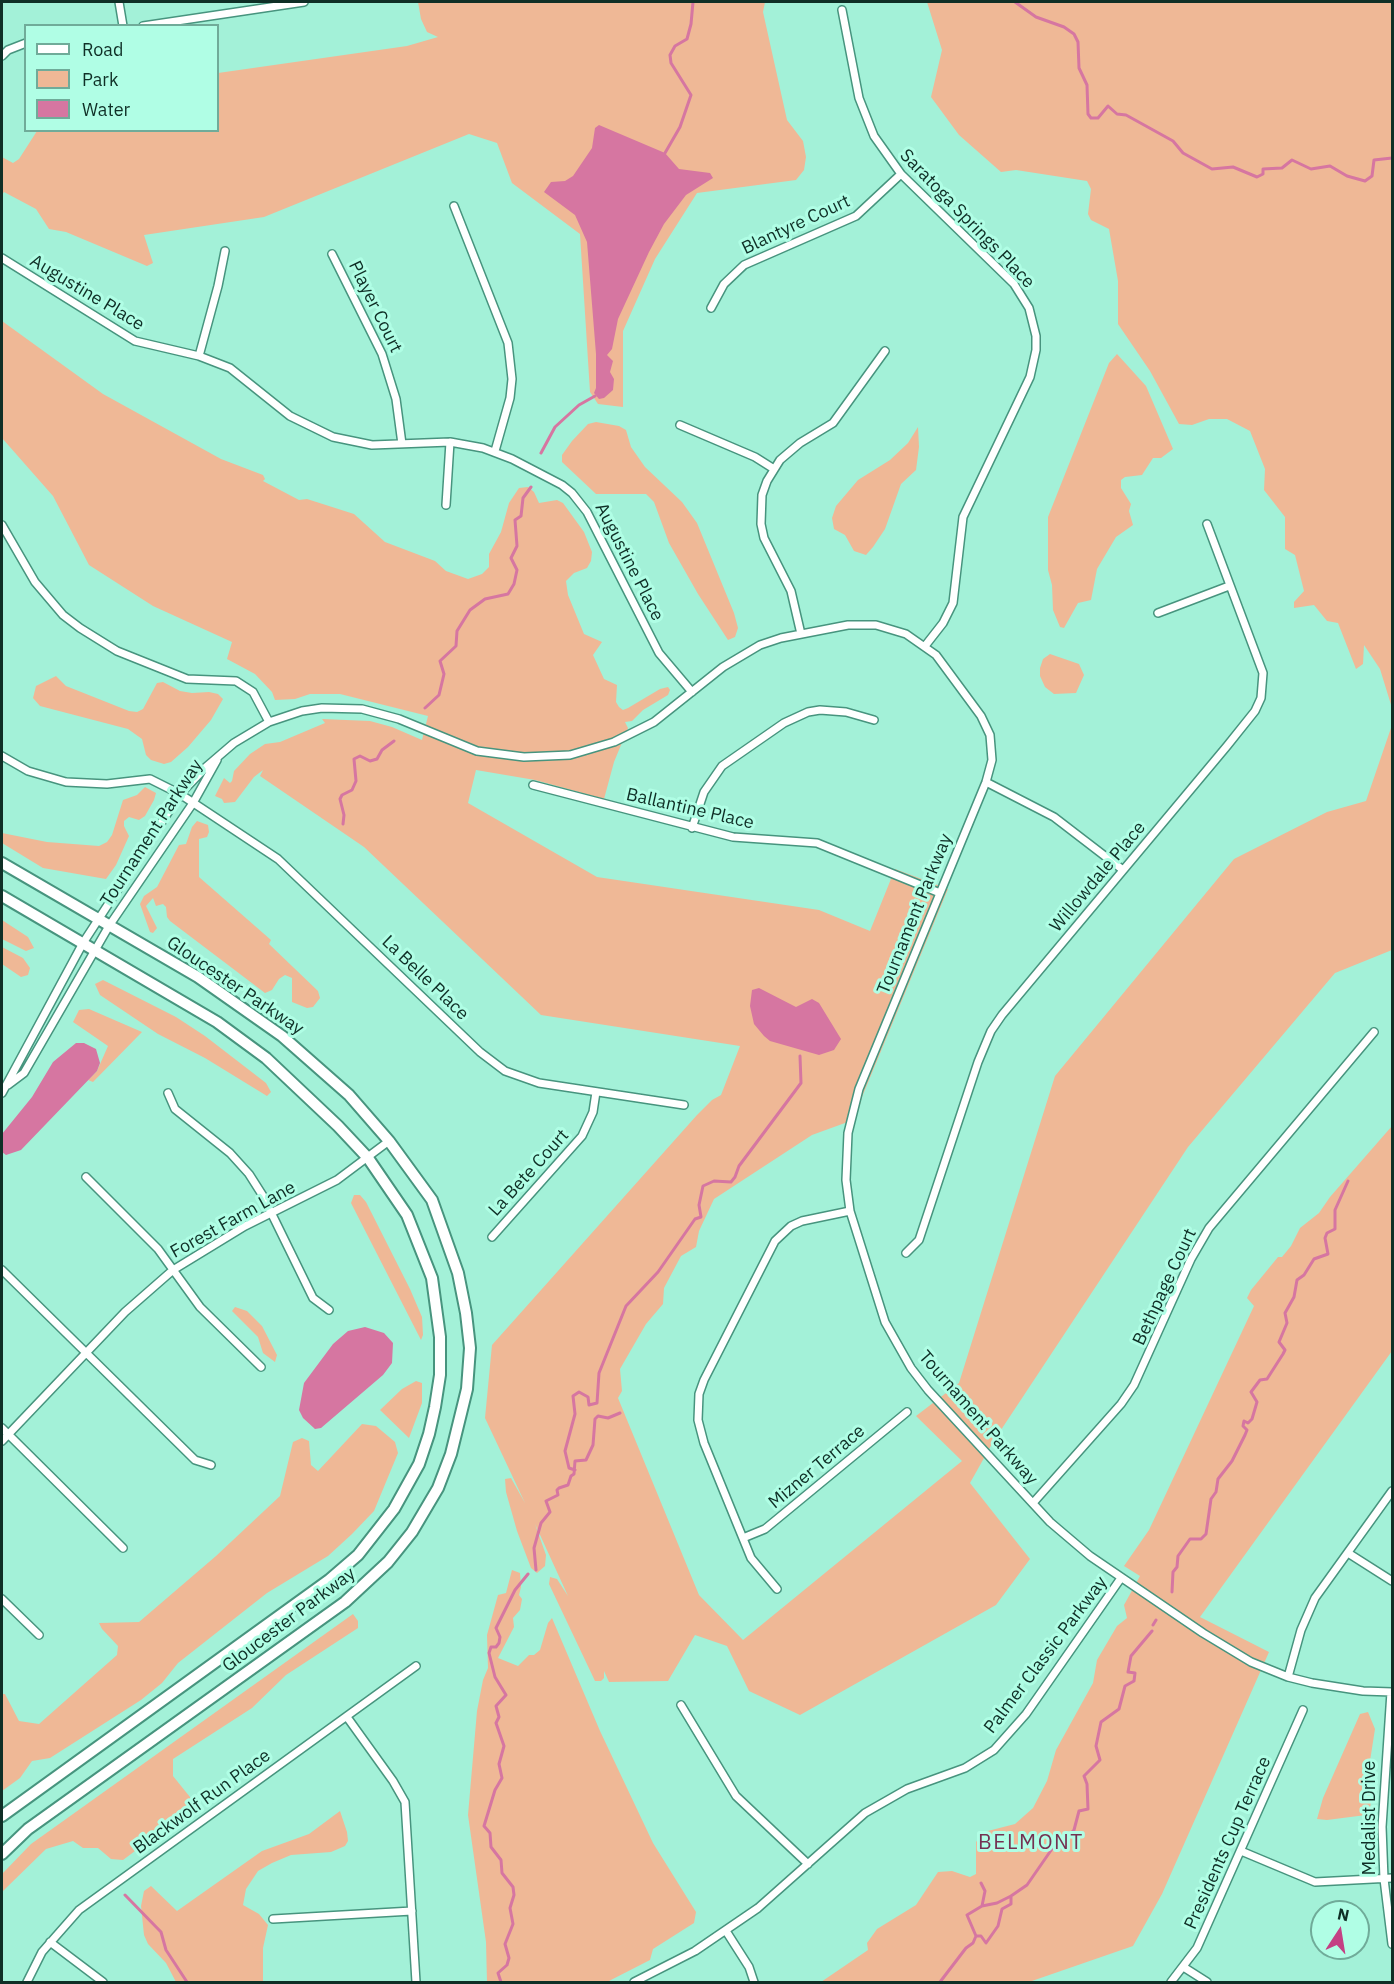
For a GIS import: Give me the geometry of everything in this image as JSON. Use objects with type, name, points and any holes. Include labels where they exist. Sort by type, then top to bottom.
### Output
[{"type":"main road","name":"Gloucester Parkway","points":[[2,863],[198,977],[282,1036],[349,1095],[389,1141],[432,1200],[458,1273],[470,1348],[467,1389],[451,1454],[438,1488],[406,1541],[359,1591],[3,1849]]},
{"type":"main road","name":"Gloucester Parkway","points":[[2,896],[197,1009],[241,1039],[309,1097],[368,1158],[407,1215],[424,1254],[437,1305],[440,1375],[429,1434],[404,1493],[380,1530],[358,1555],[329,1580],[2,1816]]},
{"type":"street","points":[[119,2],[123,24]]},
{"type":"street","points":[[237,2],[238,11]]},
{"type":"street","points":[[155,24],[304,2]]},
{"type":"street","name":"Saratoga Springs Place","points":[[842,10],[866,118],[885,155],[901,174],[1014,284],[1029,308],[1036,336],[1036,350],[1030,377],[963,517],[953,603],[943,623],[925,646]]},
{"type":"street","points":[[2,56],[8,50],[24,44]]},
{"type":"street","name":"Blantyre Court","points":[[711,308],[724,284],[744,265],[856,216],[901,174]]},
{"type":"street","points":[[454,206],[508,343],[512,380],[510,399],[495,451]]},
{"type":"street","points":[[199,356],[225,250]]},
{"type":"street","name":"Player Court","points":[[332,255],[382,354],[396,399],[402,444]]},
{"type":"street","name":"Augustine Place","points":[[2,258],[120,334],[152,347],[199,356],[222,365],[247,379],[275,404],[311,428],[372,445],[450,442],[495,451],[562,485],[580,501],[660,653],[692,692]]},
{"type":"street","points":[[801,634],[790,591],[769,550],[761,524],[762,495],[774,468],[789,451],[838,418],[885,351]]},
{"type":"street","points":[[680,425],[755,457],[774,468]]},
{"type":"street","points":[[446,505],[450,442]]},
{"type":"street","name":"Willowdale Place","points":[[906,1253],[919,1240],[978,1062],[992,1031],[1248,720],[1261,698],[1263,673],[1207,524]]},
{"type":"street","points":[[2,525],[35,582],[63,615],[80,628],[117,651],[187,680],[236,681],[253,692],[268,722]]},
{"type":"street","points":[[1158,613],[1229,585]]},
{"type":"street","name":"Tournament Parkway","points":[[3,1088],[83,943],[180,794],[234,743],[268,722],[302,711],[322,708],[362,709],[399,719],[477,751],[501,755],[546,757],[590,750],[624,738],[654,722],[742,654],[782,638],[848,625],[876,625],[906,634],[925,646],[943,663],[986,724],[992,748],[986,782],[859,1089],[853,1111],[846,1156],[850,1211],[876,1299],[897,1344],[928,1390],[1033,1503],[1070,1539],[1121,1578],[1231,1650],[1288,1677],[1337,1689],[1392,1692]]},
{"type":"street","points":[[692,828],[704,792],[722,766],[783,723],[808,712],[827,710],[846,712],[874,720]]},
{"type":"street","name":"La Belle Place","points":[[2,756],[28,771],[66,782],[107,784],[150,779],[180,794],[278,858],[493,1063],[521,1078],[539,1083],[684,1105]]},
{"type":"street","name":"Tournament Parkway","points":[[3,1088],[24,1073],[94,950],[193,803],[219,757]]},
{"type":"street","points":[[986,782],[1054,817],[1123,870]]},
{"type":"street","name":"Ballantine Place","points":[[533,785],[692,828],[757,840],[817,843],[940,893]]},
{"type":"street","name":"Bethpage Court","points":[[1033,1503],[1134,1385],[1191,1259],[1209,1228],[1374,1032]]},
{"type":"street","name":"La Bete Court","points":[[492,1237],[582,1136],[593,1112],[596,1092]]},
{"type":"street","points":[[168,1093],[175,1109],[240,1163],[263,1196],[313,1298],[329,1310]]},
{"type":"street","name":"Forest Farm Lane","points":[[2,1442],[124,1312],[173,1270],[215,1242],[338,1180],[389,1141]]},
{"type":"street","points":[[86,1177],[158,1248],[200,1307],[261,1367]]},
{"type":"street","points":[[777,1589],[751,1558],[700,1431],[698,1407],[704,1380],[775,1241],[782,1232],[802,1221],[850,1211]]},
{"type":"street","points":[[2,1270],[195,1460],[211,1465]]},
{"type":"street","name":"Mizner Terrace","points":[[743,1538],[765,1529],[906,1412]]},
{"type":"street","points":[[2,1428],[123,1548]]},
{"type":"street","points":[[1288,1677],[1306,1614],[1392,1491]]},
{"type":"street","points":[[1348,1553],[1392,1581]]},
{"type":"street","name":"Palmer Classic Parkway","points":[[634,1983],[695,1951],[758,1908],[843,1830],[873,1808],[908,1789],[965,1768],[994,1750],[1032,1705],[1121,1578]]},
{"type":"street","points":[[2,1599],[39,1635]]},
{"type":"street","name":"Blackwolf Run Place","points":[[27,1983],[50,1942],[79,1910],[416,1666]]},
{"type":"street","name":"Medalist Drive","points":[[1392,1692],[1383,1786],[1392,1944]]},
{"type":"street","points":[[681,1705],[736,1796],[808,1864]]},
{"type":"street","name":"Presidents Cup Terrace","points":[[1171,1983],[1185,1968],[1197,1948],[1303,1710]]},
{"type":"street","points":[[347,1717],[393,1780],[405,1802],[416,1983]]},
{"type":"street","points":[[1241,1851],[1315,1882],[1388,1879]]},
{"type":"street","points":[[273,1919],[412,1911]]},
{"type":"street","points":[[726,1931],[749,1967],[754,1983]]},
{"type":"street","points":[[50,1942],[103,1983]]},
{"type":"street","points":[[1185,1968],[1207,1983]]},
{"type":"green space","points":[[418,2],[765,2],[763,12],[787,120],[803,141],[806,157],[804,170],[796,180],[697,193],[655,259],[623,331],[623,407],[598,404],[590,392],[580,234],[512,183],[497,143],[469,134],[264,217],[144,235],[153,263],[147,266],[66,232],[49,229],[36,209],[4,192],[2,195],[2,157],[13,163],[19,159],[36,132],[219,132],[219,73],[407,46],[438,37],[427,32],[421,19]]},
{"type":"green space","points":[[927,2],[1392,2],[1392,708],[1380,669],[1364,645],[1363,664],[1356,669],[1338,623],[1327,621],[1314,605],[1294,608],[1294,602],[1304,591],[1295,555],[1285,549],[1285,517],[1264,490],[1265,469],[1250,431],[1227,419],[1209,419],[1192,425],[1179,424],[1150,371],[1118,324],[1118,281],[1109,229],[1091,220],[1088,214],[1091,189],[1087,181],[1016,170],[1001,172],[959,135],[931,97],[942,50]]},
{"type":"green space","points":[[2,321],[103,394],[221,459],[263,475],[265,479],[263,481],[299,500],[307,499],[354,514],[385,542],[435,561],[446,571],[468,579],[482,574],[489,567],[489,554],[501,532],[509,503],[519,488],[528,487],[534,492],[539,503],[557,500],[563,503],[584,532],[592,552],[587,568],[574,573],[566,581],[568,595],[584,634],[602,642],[593,655],[604,679],[617,685],[616,702],[623,710],[660,689],[668,687],[670,690],[668,695],[643,710],[632,721],[625,722],[628,728],[614,762],[604,799],[535,780],[476,770],[468,803],[597,877],[819,910],[870,931],[895,869],[948,889],[862,1097],[856,1119],[812,1135],[714,1199],[699,1231],[696,1247],[681,1256],[664,1288],[663,1304],[646,1324],[620,1369],[622,1391],[618,1398],[699,1595],[743,1640],[962,1461],[916,1416],[959,1383],[1055,1076],[1234,859],[1327,812],[1366,801],[1392,725],[1392,950],[1335,973],[1188,1147],[993,1442],[970,1483],[1030,1559],[996,1605],[800,1715],[749,1691],[727,1646],[695,1635],[668,1681],[609,1682],[604,1671],[604,1678],[601,1681],[595,1681],[549,1584],[550,1577],[557,1579],[568,1596],[535,1524],[546,1555],[545,1566],[537,1573],[531,1568],[517,1531],[506,1492],[505,1479],[511,1478],[525,1503],[485,1418],[492,1345],[697,1115],[712,1100],[721,1095],[740,1046],[541,1015],[364,847],[260,776],[263,770],[254,777],[235,802],[224,803],[222,799],[215,796],[224,778],[230,783],[234,771],[250,754],[265,744],[280,742],[325,723],[322,719],[370,721],[392,727],[422,740],[428,716],[340,694],[310,694],[295,699],[275,700],[272,692],[255,674],[227,659],[232,642],[153,606],[89,565],[53,496],[2,438]]},
{"type":"green space","points":[[1117,354],[1146,386],[1173,449],[1161,458],[1153,458],[1142,475],[1125,477],[1121,480],[1121,488],[1131,504],[1129,511],[1133,525],[1116,537],[1097,569],[1091,600],[1078,603],[1064,628],[1060,627],[1053,610],[1052,585],[1048,570],[1048,517],[1109,363]]},
{"type":"green space","points":[[596,422],[619,426],[626,430],[631,447],[645,467],[682,502],[697,523],[734,613],[738,628],[735,637],[728,640],[698,594],[669,543],[654,502],[646,494],[596,494],[562,462],[562,455],[572,441],[588,424]]},
{"type":"green space","points":[[918,427],[919,447],[916,470],[901,484],[885,529],[873,547],[866,555],[854,551],[845,535],[834,529],[832,518],[836,506],[858,480],[890,460],[908,443]]},
{"type":"green space","points":[[1050,654],[1079,664],[1084,675],[1076,693],[1054,694],[1045,687],[1040,676],[1040,668],[1043,659]]},
{"type":"green space","points":[[56,676],[66,686],[129,711],[137,712],[143,709],[157,683],[163,682],[180,691],[209,692],[218,694],[223,699],[211,720],[188,747],[171,762],[164,764],[151,760],[146,755],[142,739],[128,729],[40,706],[33,698],[36,686]]},
{"type":"green space","points":[[145,787],[156,793],[154,800],[145,816],[139,820],[129,817],[124,821],[129,836],[116,865],[106,879],[43,868],[2,843],[2,833],[47,842],[99,846],[107,842],[112,835],[123,800],[137,795]]},
{"type":"green space","points":[[197,821],[208,825],[209,832],[207,837],[199,839],[199,877],[271,940],[269,944],[318,991],[320,998],[313,1007],[307,1008],[292,1002],[292,978],[285,975],[279,979],[272,990],[265,993],[170,921],[166,907],[163,904],[156,906],[153,898],[146,906],[157,928],[153,933],[150,932],[140,904],[144,896],[157,887],[179,845],[186,844],[192,827]]},
{"type":"green space","points":[[2,920],[28,937],[34,948],[26,951],[2,939]]},
{"type":"green space","points":[[2,947],[23,958],[30,968],[28,975],[21,977],[2,964]]},
{"type":"green space","points":[[103,980],[176,1017],[205,1036],[266,1083],[271,1092],[267,1096],[205,1058],[158,1034],[100,995],[95,984]]},
{"type":"green space","points":[[89,1009],[142,1032],[93,1082],[88,1080],[97,1071],[108,1046],[73,1022],[79,1010]]},
{"type":"green space","points":[[1392,1126],[1392,1351],[1200,1617],[1269,1652],[1162,1894],[1133,1946],[1029,1982],[821,1982],[868,1950],[867,1943],[877,1929],[916,1905],[938,1872],[952,1871],[970,1877],[976,1874],[976,1842],[984,1832],[1015,1824],[1033,1808],[1047,1781],[1056,1750],[1093,1683],[1097,1660],[1117,1626],[1127,1618],[1124,1605],[1140,1576],[1124,1566],[1149,1530],[1254,1306],[1247,1298],[1251,1290],[1278,1257],[1282,1257],[1291,1246],[1300,1228],[1319,1213],[1330,1197]]},
{"type":"green space","points":[[354,1195],[360,1195],[366,1202],[410,1289],[422,1317],[421,1340],[351,1203]]},
{"type":"green space","points":[[235,1307],[247,1311],[262,1326],[277,1355],[275,1362],[263,1353],[258,1337],[232,1311]]},
{"type":"green space","points":[[416,1381],[422,1383],[422,1403],[409,1438],[380,1410],[402,1389]]},
{"type":"green space","points":[[362,1424],[376,1426],[395,1442],[398,1453],[374,1511],[352,1534],[328,1556],[267,1593],[178,1663],[162,1683],[141,1700],[50,1758],[32,1761],[20,1778],[2,1791],[2,1694],[5,1694],[19,1721],[39,1724],[117,1655],[118,1646],[99,1623],[139,1622],[216,1556],[280,1496],[293,1442],[302,1438],[309,1441],[311,1465],[318,1471]]},
{"type":"green space","points":[[512,1570],[520,1573],[519,1595],[522,1599],[520,1610],[513,1618],[514,1627],[498,1658],[518,1666],[529,1655],[534,1655],[540,1650],[548,1623],[552,1618],[600,1731],[653,1843],[696,1912],[694,1923],[653,1949],[650,1960],[607,1982],[487,1982],[486,1942],[468,1815],[477,1711],[483,1680],[488,1668],[487,1635],[498,1595],[506,1593]]},
{"type":"green space","points":[[353,1614],[358,1621],[358,1628],[286,1675],[252,1708],[173,1759],[173,1776],[194,1802],[191,1809],[123,1860],[111,1859],[98,1848],[83,1848],[73,1841],[46,1849],[2,1892],[2,1874],[31,1844]]},
{"type":"green space","points":[[1368,1712],[1375,1729],[1370,1761],[1372,1795],[1370,1808],[1366,1815],[1327,1820],[1317,1819],[1323,1798],[1360,1714]]},
{"type":"green space","points":[[340,1811],[347,1832],[348,1841],[345,1846],[331,1852],[291,1855],[272,1863],[258,1871],[246,1889],[243,1905],[259,1914],[268,1925],[263,1948],[263,1982],[176,1982],[166,1963],[148,1944],[144,1935],[141,1906],[144,1891],[151,1886],[177,1911],[262,1851],[309,1834]]},
{"type":"water","points":[[599,125],[665,153],[679,169],[710,173],[713,178],[686,195],[664,224],[649,252],[618,319],[612,349],[607,355],[613,361],[610,372],[614,379],[613,390],[604,398],[599,399],[594,393],[596,354],[587,242],[575,215],[544,192],[551,182],[565,181],[573,176],[592,148],[595,128]]},
{"type":"water","points":[[759,988],[796,1007],[812,999],[819,1003],[841,1039],[834,1050],[819,1055],[770,1041],[754,1024],[750,1006],[752,990]]},
{"type":"water","points":[[76,1043],[84,1043],[96,1049],[100,1063],[97,1071],[21,1150],[6,1155],[2,1152],[2,1134],[32,1097],[53,1062]]},
{"type":"water","points":[[365,1327],[384,1333],[393,1343],[392,1363],[383,1375],[321,1428],[315,1429],[303,1418],[299,1410],[304,1383],[333,1344],[348,1331]]},
{"type":"waterway","points":[[665,153],[680,127],[691,95],[671,63],[670,55],[675,46],[687,39],[693,2]]},
{"type":"waterway","points":[[1015,2],[1036,17],[1064,27],[1074,34],[1078,42],[1079,68],[1087,85],[1088,114],[1091,118],[1098,118],[1108,106],[1117,114],[1126,115],[1173,141],[1183,153],[1212,169],[1233,167],[1257,177],[1263,174],[1263,169],[1282,168],[1292,160],[1311,169],[1330,166],[1347,176],[1365,181],[1372,176],[1374,160],[1392,158]]},
{"type":"waterway","points":[[541,453],[555,427],[579,405],[595,396]]},
{"type":"waterway","points":[[425,708],[439,695],[444,674],[440,661],[456,646],[457,631],[470,610],[485,599],[508,594],[514,584],[517,570],[511,558],[517,546],[515,520],[521,516],[523,498],[531,487]]},
{"type":"waterway","points":[[343,824],[344,815],[340,799],[342,795],[352,790],[356,781],[354,759],[360,756],[370,761],[377,759],[382,750],[394,741]]},
{"type":"waterway","points":[[575,1470],[569,1468],[565,1451],[575,1414],[573,1396],[579,1392],[588,1397],[589,1405],[597,1403],[599,1373],[626,1306],[658,1272],[695,1219],[701,1217],[699,1205],[703,1186],[714,1181],[731,1182],[739,1166],[801,1083],[800,1056]]},
{"type":"waterway","points":[[1172,1592],[1173,1572],[1177,1567],[1178,1556],[1190,1539],[1201,1539],[1206,1534],[1211,1499],[1216,1492],[1218,1479],[1232,1461],[1245,1435],[1247,1430],[1243,1426],[1244,1421],[1248,1423],[1252,1419],[1257,1402],[1251,1392],[1260,1380],[1267,1379],[1285,1350],[1279,1342],[1287,1323],[1285,1313],[1294,1297],[1297,1280],[1304,1275],[1314,1259],[1328,1254],[1325,1238],[1327,1233],[1335,1229],[1335,1210],[1348,1181]]},
{"type":"waterway","points":[[536,1570],[534,1548],[541,1523],[550,1512],[546,1501],[558,1495],[559,1488],[568,1485],[574,1474],[575,1461],[586,1460],[593,1445],[595,1419],[598,1416],[608,1418],[620,1413]]},
{"type":"waterway","points":[[501,1982],[498,1973],[507,1965],[509,1958],[505,1944],[513,1924],[510,1908],[514,1895],[513,1887],[502,1873],[501,1860],[491,1847],[490,1833],[484,1826],[495,1790],[502,1778],[499,1764],[504,1746],[496,1723],[499,1717],[496,1706],[506,1695],[495,1677],[489,1653],[491,1647],[496,1647],[499,1643],[500,1637],[496,1628],[515,1590],[528,1574]]},
{"type":"waterway","points":[[1153,1625],[1156,1620]]},
{"type":"waterway","points":[[940,1982],[966,1948],[973,1943],[976,1936],[981,1936],[986,1943],[998,1926],[1002,1909],[1011,1904],[1011,1896],[1027,1885],[1054,1846],[1058,1847],[1074,1830],[1079,1811],[1088,1809],[1087,1784],[1084,1776],[1100,1760],[1096,1746],[1101,1722],[1119,1709],[1125,1686],[1134,1681],[1135,1673],[1128,1672],[1131,1656],[1152,1631]]},
{"type":"waterway","points":[[981,1883],[985,1891],[982,1906]]},
{"type":"waterway","points":[[125,1895],[161,1932],[166,1950],[187,1982]]},
{"type":"waterway","points":[[976,1936],[967,1915],[982,1906],[997,1903],[1011,1896]]},
{"type":"district","name":"BELMONT","points":[[1031,1843]]}]
